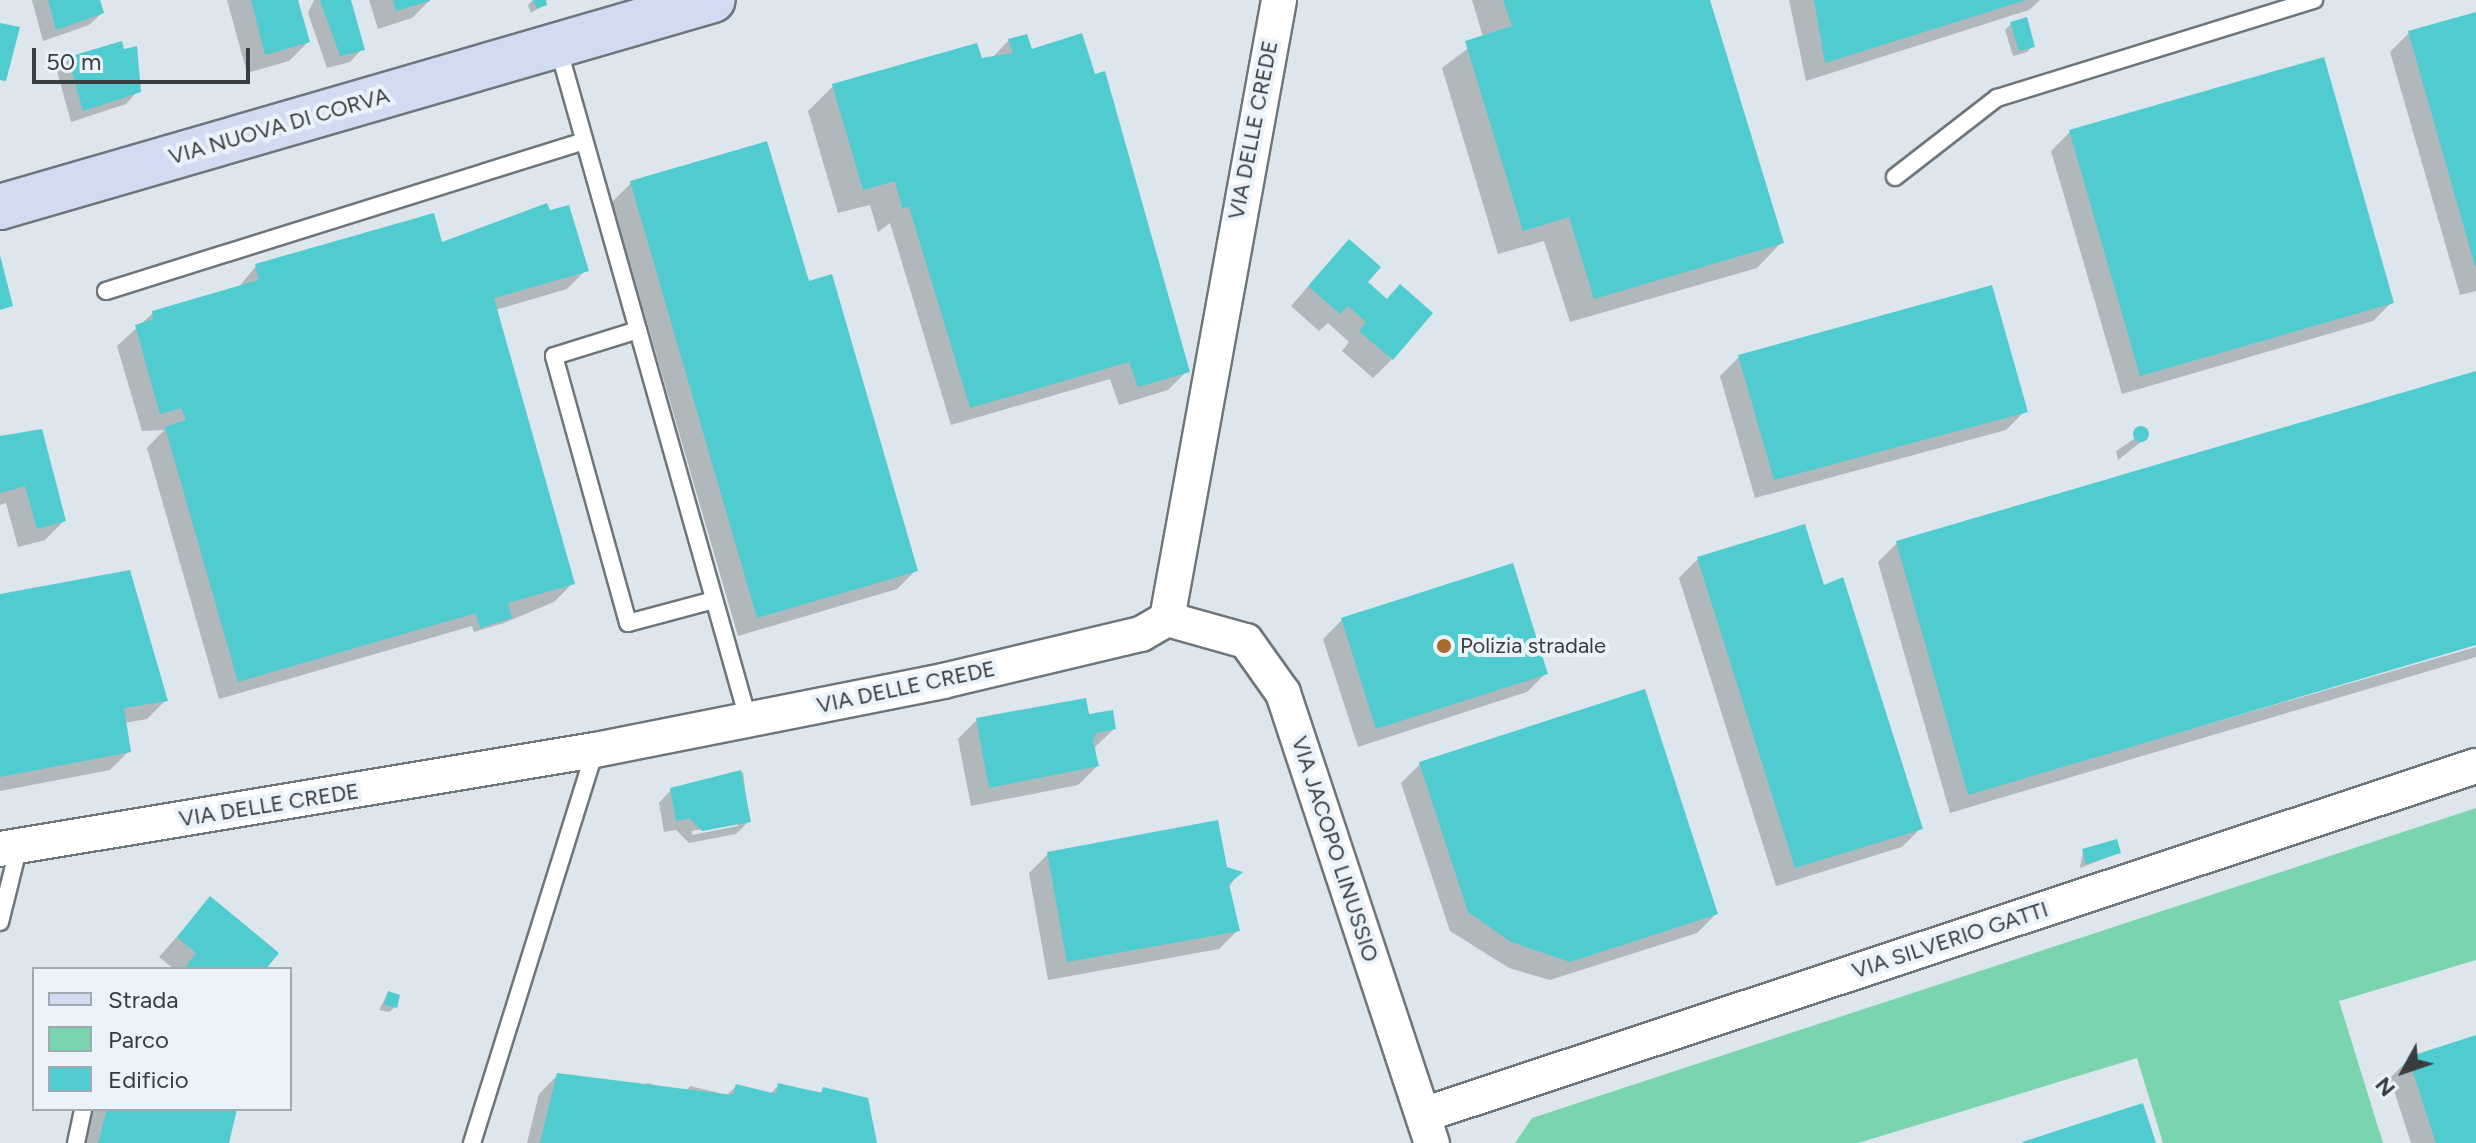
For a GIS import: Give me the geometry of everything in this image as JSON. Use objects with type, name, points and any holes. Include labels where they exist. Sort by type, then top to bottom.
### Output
[{"type":"main road","name":"VIA NUOVA DI CORVA","points":[[0,207],[713,0]]},
{"type":"street","name":"VIA DELLE CREDE","points":[[10,848],[595,750],[1141,634],[1167,619],[1279,0]]},
{"type":"street","name":"VIA JACOPO LINUSSIO","points":[[1167,619],[1246,641],[1283,693],[1428,1129]]},
{"type":"street","name":"VIA SILVERIO GATTI","points":[[1428,1129],[2476,766]]},
{"type":"lane","points":[[1895,177],[1997,98],[2314,0]]},
{"type":"lane","points":[[557,45],[748,719]]},
{"type":"lane","points":[[106,291],[584,141]]},
{"type":"lane","points":[[638,330],[554,356],[628,623],[714,600]]},
{"type":"lane","points":[[472,1143],[595,750]]},
{"type":"lane","name":"VIA DELLE CREDE","points":[[0,922],[10,848]]},
{"type":"lane","points":[[76,1143],[83,1111]]},
{"type":"green space","points":[[2476,808],[2476,960],[2339,1001],[2383,1143],[2163,1143],[2137,1058],[1858,1143],[1515,1143],[1532,1118]]},
{"type":"building","points":[[48,0],[100,0],[104,13],[56,30]]},
{"type":"building","points":[[251,0],[298,0],[310,42],[265,55]]},
{"type":"building","points":[[320,0],[351,0],[365,50],[340,56]]},
{"type":"building","points":[[393,0],[430,0],[430,1],[396,11]]},
{"type":"building","points":[[533,0],[546,0],[547,5],[537,9]]},
{"type":"building","points":[[1503,0],[1710,0],[1784,243],[1594,299],[1569,217],[1523,231],[1465,41],[1512,26]]},
{"type":"building","points":[[1814,0],[2023,0],[2023,1],[1825,63]]},
{"type":"building","points":[[2476,12],[2476,266],[2475,266],[2408,31]]},
{"type":"building","points":[[2027,17],[2035,47],[2019,51],[2010,22]]},
{"type":"building","points":[[0,23],[20,27],[6,81],[0,80]]},
{"type":"building","points":[[1082,33],[1095,74],[1105,71],[1190,372],[1138,387],[1129,362],[970,408],[909,207],[902,208],[895,181],[863,190],[832,84],[977,43],[982,58],[1013,53],[1008,39],[1027,34],[1032,49]]},
{"type":"building","points":[[122,41],[124,49],[137,46],[141,92],[83,111],[68,57]]},
{"type":"building","points":[[2324,57],[2394,303],[2140,376],[2069,130]]},
{"type":"building","points":[[767,141],[809,281],[832,274],[918,571],[757,618],[630,181]]},
{"type":"building","points":[[547,203],[550,210],[569,205],[589,271],[494,298],[575,584],[508,603],[512,618],[480,628],[476,613],[238,682],[165,427],[186,420],[181,408],[160,414],[135,325],[153,319],[152,311],[259,280],[255,264],[434,213],[442,242]]},
{"type":"building","points":[[1349,239],[1381,267],[1368,282],[1387,299],[1400,284],[1433,313],[1393,360],[1359,331],[1366,322],[1348,306],[1340,314],[1308,286]]},
{"type":"building","points":[[0,255],[13,306],[0,310]]},
{"type":"building","points":[[1992,285],[2028,412],[1774,480],[1738,355]]},
{"type":"building","points":[[2476,371],[2476,645],[1968,795],[1896,541]]},
{"type":"building","points":[[2138,426],[2144,426],[2149,434],[2147,440],[2138,442],[2133,437],[2133,431]]},
{"type":"building","points":[[42,429],[66,521],[37,529],[25,486],[0,493],[0,436]]},
{"type":"building","points":[[1805,524],[1824,585],[1843,577],[1923,829],[1795,868],[1697,557]]},
{"type":"building","name":"Polizia stradale","points":[[1513,563],[1548,674],[1376,729],[1341,618]]},
{"type":"building","points":[[130,570],[168,701],[124,708],[131,752],[0,777],[0,594]]},
{"type":"building","points":[[1645,689],[1718,914],[1570,962],[1511,942],[1468,912],[1419,762]]},
{"type":"building","points":[[1086,698],[1089,714],[1113,710],[1116,729],[1096,733],[1093,742],[1099,766],[989,788],[976,718]]},
{"type":"building","points":[[741,770],[751,822],[702,831],[689,818],[676,821],[670,788]]},
{"type":"building","points":[[1218,820],[1227,867],[1243,872],[1229,884],[1240,931],[1067,962],[1047,852]]},
{"type":"building","points":[[2117,839],[2121,853],[2086,864],[2082,849]]},
{"type":"building","points":[[210,896],[279,953],[268,967],[186,967],[196,953],[177,937]]},
{"type":"building","points":[[388,991],[400,995],[397,1008],[384,1004]]},
{"type":"building","points":[[2476,1035],[2476,1143],[2436,1143],[2408,1057]]},
{"type":"building","points":[[557,1073],[733,1095],[736,1084],[776,1094],[778,1083],[821,1093],[823,1087],[868,1098],[877,1143],[540,1143]]},
{"type":"building","points":[[2143,1103],[2156,1143],[2022,1142]]},
{"type":"building","points":[[106,1111],[237,1111],[229,1143],[98,1143]]},
{"type":"place","name":"Polizia stradale","points":[[1444,646]]}]
